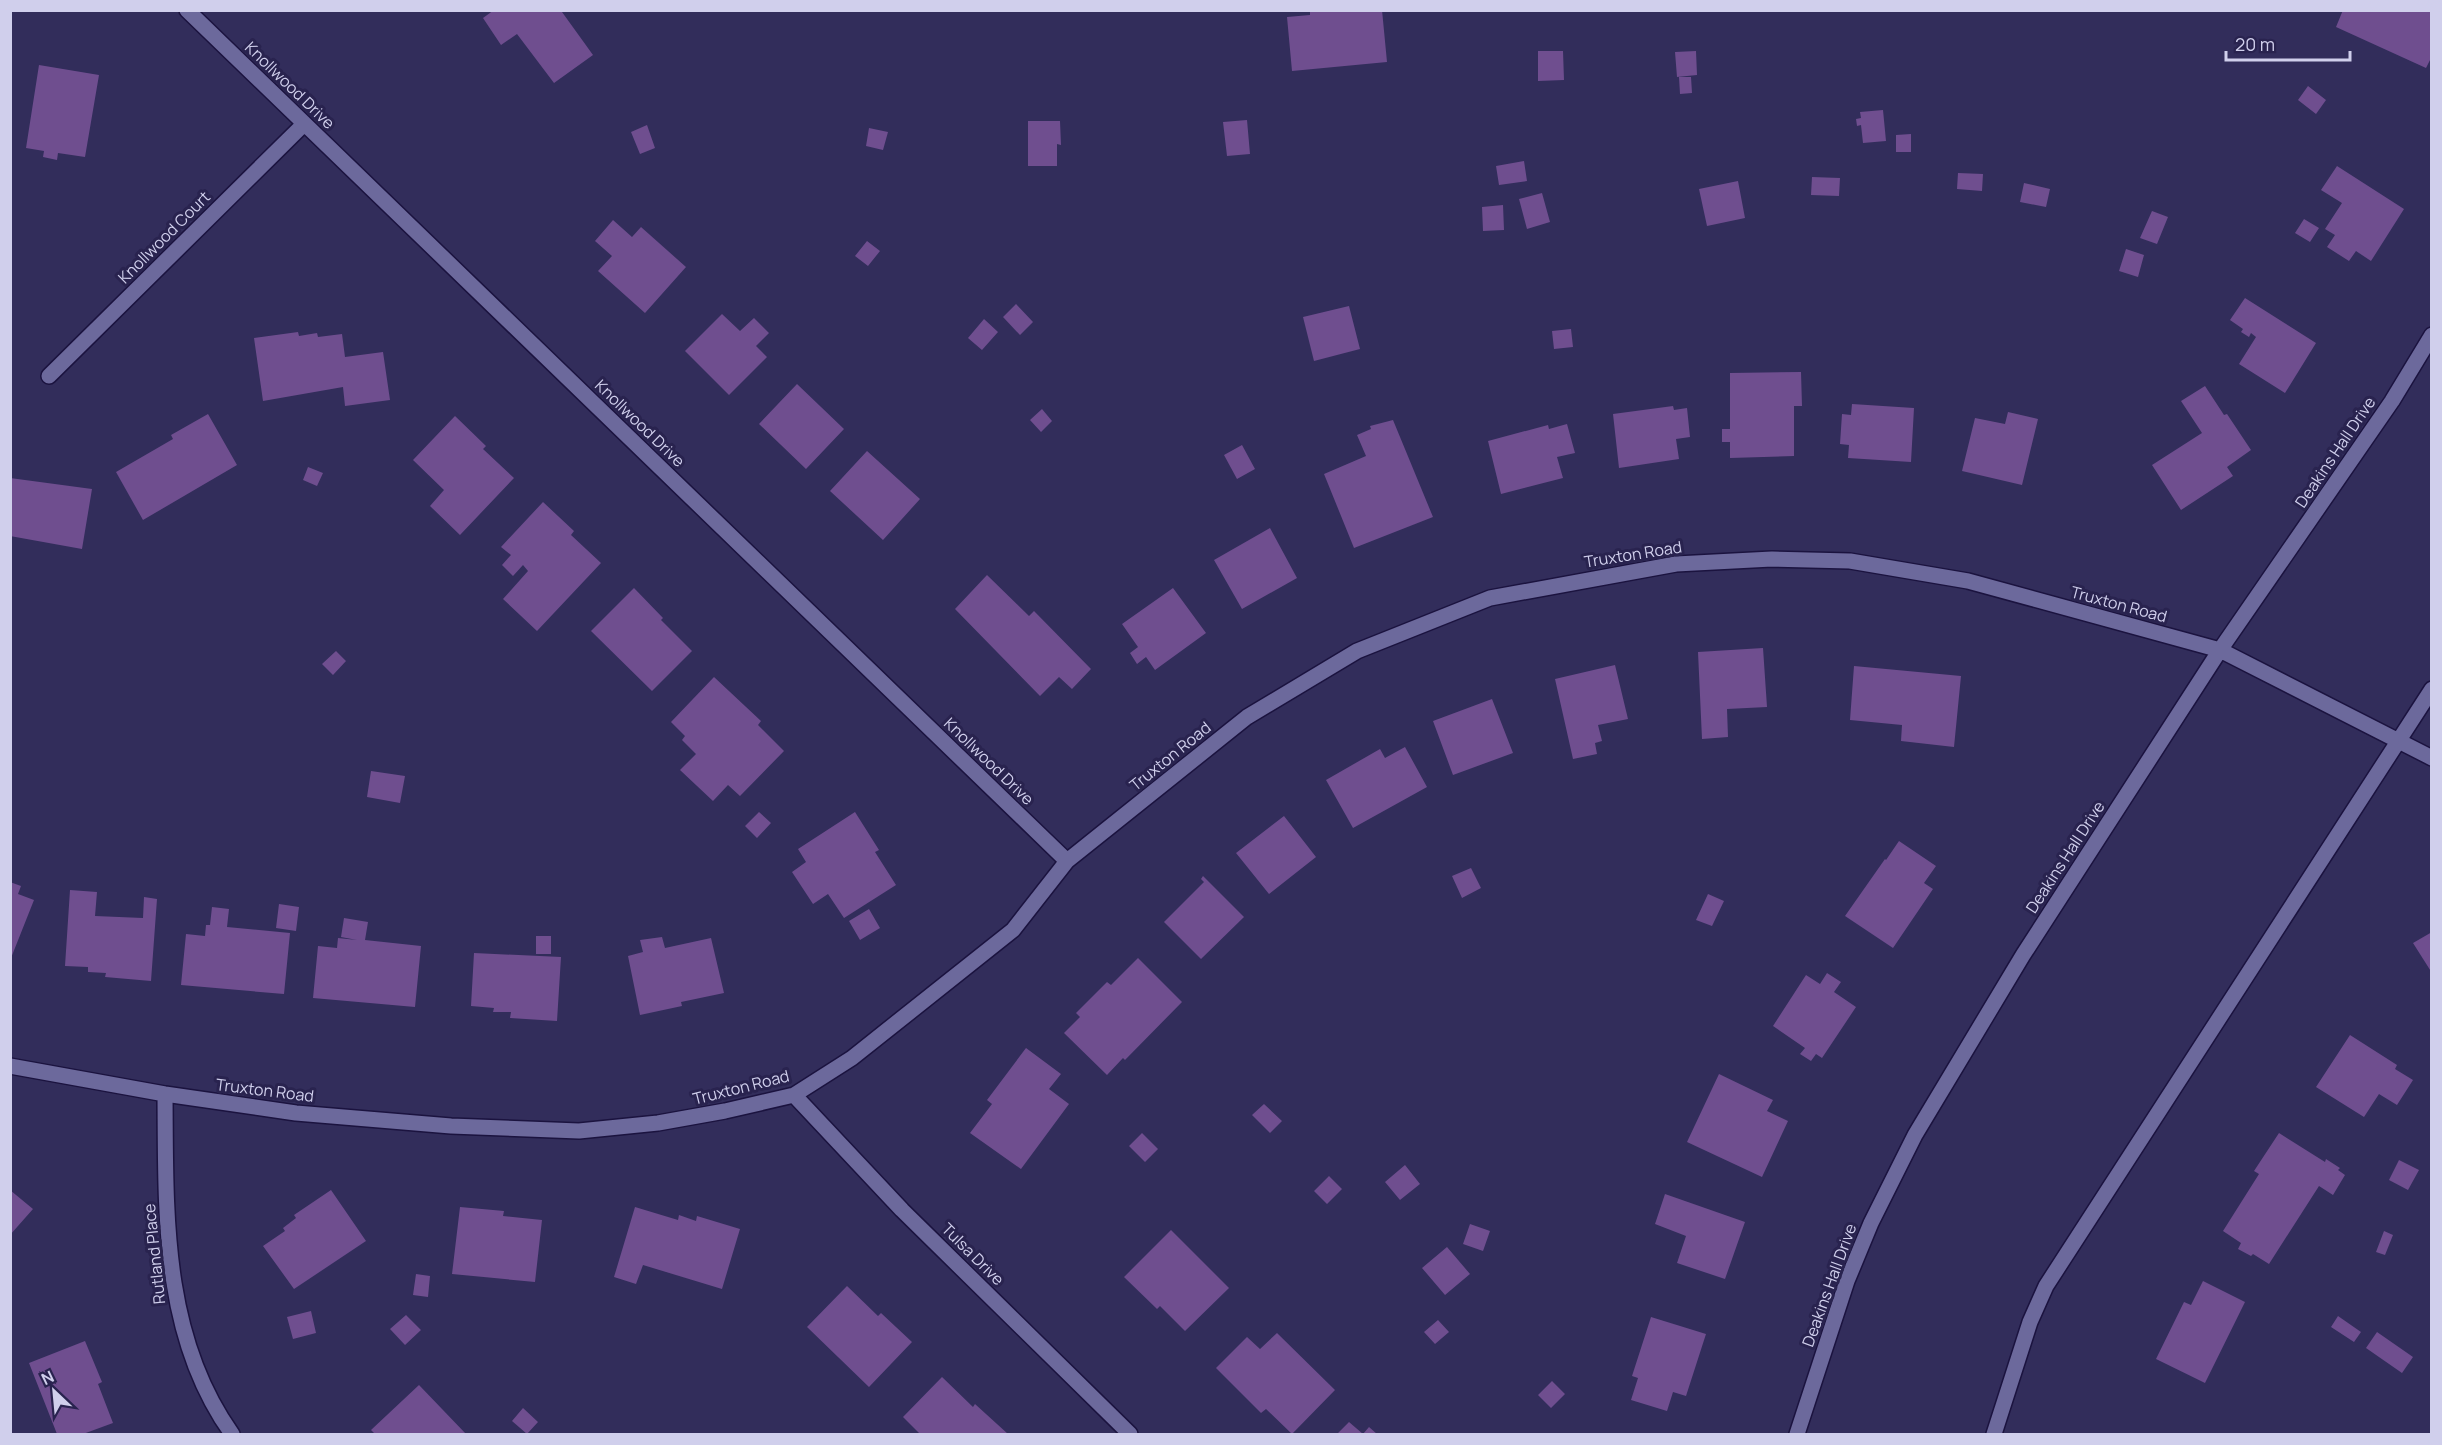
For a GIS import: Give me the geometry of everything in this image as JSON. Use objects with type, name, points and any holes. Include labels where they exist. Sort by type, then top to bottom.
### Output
[{"type":"street","name":"Knollwood Drive","points":[[187,10],[1067,861]]},
{"type":"street","name":"Knollwood Court","points":[[49,376],[304,124]]},
{"type":"street","name":"Deakins Hall Drive","points":[[1797,1434],[1847,1281],[1871,1223],[1915,1135],[2023,955],[2220,650],[2392,401],[2432,335]]},
{"type":"street","name":"Truxton Road","points":[[10,1066],[165,1094],[296,1113],[451,1126],[579,1131],[658,1123],[794,1095],[852,1058],[1013,930],[1067,861],[1247,717],[1357,651],[1490,598],[1676,564],[1772,559],[1850,561],[1968,582],[2220,650],[2432,758]]},
{"type":"street","points":[[1994,1434],[2030,1322],[2046,1286],[2432,689]]},
{"type":"street","name":"Rutland Place","points":[[165,1094],[166,1221],[174,1297],[188,1347],[209,1395],[232,1434]]},
{"type":"street","name":"Tulsa Drive","points":[[794,1095],[903,1210],[1130,1434]]},
{"type":"building","points":[[494,10],[564,10],[562,12],[593,55],[554,83],[517,34],[501,45],[483,18]]},
{"type":"building","points":[[1382,10],[1387,62],[1292,71],[1287,17],[1310,15],[1310,11]]},
{"type":"building","points":[[2343,10],[2432,10],[2432,56],[2426,68],[2336,27]]},
{"type":"building","points":[[1538,51],[1563,51],[1564,80],[1538,81]]},
{"type":"building","points":[[1696,51],[1697,75],[1677,77],[1675,52]]},
{"type":"building","points":[[39,65],[99,75],[85,157],[58,153],[57,160],[43,157],[44,151],[26,148]]},
{"type":"building","points":[[1679,77],[1691,77],[1692,93],[1680,94]]},
{"type":"building","points":[[2308,86],[2326,100],[2316,114],[2298,100]]},
{"type":"building","points":[[1883,110],[1886,141],[1863,143],[1861,125],[1857,126],[1856,119],[1861,118],[1860,112]]},
{"type":"building","points":[[1247,120],[1250,154],[1227,156],[1223,122]]},
{"type":"building","points":[[1028,121],[1060,121],[1061,145],[1057,144],[1057,166],[1028,166]]},
{"type":"building","points":[[647,125],[655,148],[640,154],[631,132]]},
{"type":"building","points":[[869,128],[888,132],[883,150],[866,146]]},
{"type":"building","points":[[1911,134],[1911,152],[1896,152],[1896,135]]},
{"type":"building","points":[[1524,161],[1527,181],[1499,185],[1496,166]]},
{"type":"building","points":[[2337,166],[2404,209],[2371,261],[2356,251],[2349,261],[2327,247],[2335,235],[2325,229],[2342,203],[2321,190]]},
{"type":"building","points":[[1958,173],[1983,174],[1982,191],[1957,189]]},
{"type":"building","points":[[1812,177],[1840,178],[1839,196],[1811,195]]},
{"type":"building","points":[[1738,181],[1745,218],[1707,226],[1699,189]]},
{"type":"building","points":[[2024,183],[2050,189],[2046,207],[2020,202]]},
{"type":"building","points":[[1542,193],[1550,222],[1527,229],[1519,199]]},
{"type":"building","points":[[1503,205],[1504,230],[1483,231],[1482,207]]},
{"type":"building","points":[[2152,211],[2168,217],[2157,244],[2140,238]]},
{"type":"building","points":[[2304,219],[2319,228],[2310,242],[2295,233]]},
{"type":"building","points":[[613,220],[632,237],[641,227],[686,267],[645,313],[598,271],[612,256],[595,241]]},
{"type":"building","points":[[867,241],[880,251],[868,266],[855,256]]},
{"type":"building","points":[[2126,249],[2144,255],[2138,277],[2119,271]]},
{"type":"building","points":[[2245,298],[2316,343],[2285,393],[2239,364],[2256,337],[2251,333],[2249,337],[2241,332],[2243,329],[2230,320]]},
{"type":"building","points":[[1016,304],[1033,322],[1020,335],[1003,317]]},
{"type":"building","points":[[1349,306],[1360,349],[1314,361],[1303,317]]},
{"type":"building","points":[[722,314],[740,331],[754,318],[769,333],[756,346],[767,357],[729,395],[685,351]]},
{"type":"building","points":[[984,319],[998,332],[982,350],[968,338]]},
{"type":"building","points":[[1571,329],[1573,347],[1554,349],[1552,331]]},
{"type":"building","points":[[298,332],[299,336],[317,333],[318,337],[342,334],[345,357],[383,352],[390,400],[345,406],[343,387],[263,401],[254,338]]},
{"type":"building","points":[[1801,372],[1802,406],[1794,406],[1794,456],[1730,458],[1730,442],[1722,442],[1722,429],[1730,429],[1730,373]]},
{"type":"building","points":[[797,384],[844,429],[806,469],[759,424]]},
{"type":"building","points":[[2205,386],[2251,450],[2227,467],[2233,476],[2181,510],[2152,465],[2202,433],[2181,401]]},
{"type":"building","points":[[1852,404],[1914,408],[1911,462],[1848,458],[1849,445],[1840,444],[1842,414],[1851,415]]},
{"type":"building","points":[[1673,406],[1674,410],[1687,408],[1690,437],[1676,439],[1679,459],[1619,468],[1613,414]]},
{"type":"building","points":[[1042,409],[1052,421],[1041,432],[1030,420]]},
{"type":"building","points":[[2008,412],[2038,419],[2022,485],[1962,471],[1975,418],[2005,424]]},
{"type":"building","points":[[208,414],[237,465],[143,520],[116,472],[173,439],[171,435]]},
{"type":"building","points":[[455,416],[486,446],[483,449],[514,478],[460,535],[430,506],[444,490],[413,460]]},
{"type":"building","points":[[1393,420],[1433,517],[1354,548],[1324,474],[1366,456],[1357,435],[1371,429],[1370,426]]},
{"type":"building","points":[[1567,424],[1575,453],[1557,457],[1563,478],[1501,494],[1488,441],[1548,425],[1549,429]]},
{"type":"building","points":[[1242,445],[1255,469],[1237,479],[1224,455]]},
{"type":"building","points":[[867,451],[920,499],[883,540],[830,491]]},
{"type":"building","points":[[308,467],[323,473],[317,486],[303,480]]},
{"type":"building","points":[[10,478],[92,489],[82,549],[10,536]]},
{"type":"building","points":[[543,502],[574,531],[571,535],[601,563],[537,631],[503,599],[528,571],[523,565],[513,576],[502,565],[511,555],[501,547]]},
{"type":"building","points":[[1270,528],[1297,578],[1242,609],[1214,560]]},
{"type":"building","points":[[987,575],[1029,616],[1034,611],[1091,669],[1072,689],[1059,677],[1040,696],[955,609]]},
{"type":"building","points":[[634,588],[663,618],[661,620],[692,651],[652,691],[591,631]]},
{"type":"building","points":[[1173,588],[1206,633],[1155,670],[1146,657],[1137,664],[1130,653],[1138,647],[1122,624]]},
{"type":"building","points":[[1763,648],[1767,707],[1727,709],[1728,737],[1702,739],[1698,652]]},
{"type":"building","points":[[336,651],[346,661],[333,675],[322,664]]},
{"type":"building","points":[[1615,665],[1628,719],[1598,725],[1602,741],[1595,743],[1597,754],[1573,759],[1555,679]]},
{"type":"building","points":[[1854,666],[1961,676],[1954,747],[1901,741],[1902,725],[1850,720]]},
{"type":"building","points":[[714,677],[761,721],[758,725],[784,751],[740,796],[728,785],[713,801],[680,770],[696,754],[682,740],[685,736],[671,722]]},
{"type":"building","points":[[1492,699],[1513,753],[1453,775],[1433,721]]},
{"type":"building","points":[[1405,747],[1427,787],[1353,828],[1326,780],[1380,749],[1385,758]]},
{"type":"building","points":[[371,771],[405,776],[400,803],[367,797]]},
{"type":"building","points":[[759,812],[771,823],[757,838],[745,826]]},
{"type":"building","points":[[855,812],[879,850],[875,852],[896,885],[844,918],[828,894],[813,904],[792,872],[806,862],[798,849]]},
{"type":"building","points":[[1284,816],[1316,857],[1269,894],[1236,853]]},
{"type":"building","points":[[1899,841],[1936,866],[1924,883],[1933,889],[1893,948],[1845,916]]},
{"type":"building","points":[[1471,868],[1481,888],[1462,898],[1452,876]]},
{"type":"building","points":[[1203,876],[1244,917],[1201,959],[1164,922],[1204,882],[1201,879]]},
{"type":"building","points":[[10,882],[21,886],[18,894],[34,900],[11,958]]},
{"type":"building","points":[[70,890],[97,892],[95,916],[143,918],[144,897],[157,899],[151,981],[105,977],[106,973],[88,972],[88,967],[65,966]]},
{"type":"building","points":[[1708,894],[1724,901],[1712,926],[1696,920]]},
{"type":"building","points":[[279,904],[299,907],[296,931],[276,928]]},
{"type":"building","points":[[212,907],[229,909],[227,927],[290,933],[284,994],[181,985],[186,934],[205,936],[206,925],[210,925]]},
{"type":"building","points":[[869,909],[880,928],[860,940],[849,921]]},
{"type":"building","points":[[344,918],[368,922],[365,940],[421,946],[415,1007],[313,998],[318,946],[337,948],[338,938],[357,940],[341,937]]},
{"type":"building","points":[[2432,932],[2432,973],[2413,943]]},
{"type":"building","points":[[536,936],[551,936],[551,954],[536,954]]},
{"type":"building","points":[[662,937],[665,948],[711,938],[724,993],[681,1002],[682,1006],[640,1015],[628,956],[643,952],[640,940]]},
{"type":"building","points":[[474,953],[561,957],[557,1021],[510,1018],[511,1012],[493,1012],[494,1008],[471,1006]]},
{"type":"building","points":[[1138,958],[1182,1002],[1125,1060],[1123,1058],[1107,1075],[1064,1033],[1080,1017],[1076,1013],[1107,982],[1111,985]]},
{"type":"building","points":[[1827,973],[1841,982],[1834,992],[1856,1007],[1822,1058],[1816,1054],[1811,1061],[1800,1054],[1805,1048],[1773,1026],[1806,975],[1820,984]]},
{"type":"building","points":[[2350,1035],[2397,1065],[2395,1069],[2413,1080],[2397,1105],[2379,1094],[2364,1117],[2316,1087]]},
{"type":"building","points":[[1026,1048],[1061,1074],[1049,1089],[1069,1104],[1021,1169],[970,1133],[992,1104],[987,1100]]},
{"type":"building","points":[[1719,1074],[1773,1100],[1767,1111],[1788,1121],[1762,1177],[1687,1142]]},
{"type":"building","points":[[1264,1104],[1282,1121],[1270,1133],[1252,1115]]},
{"type":"building","points":[[1142,1133],[1158,1149],[1145,1162],[1129,1146]]},
{"type":"building","points":[[2279,1133],[2325,1162],[2326,1159],[2340,1168],[2338,1170],[2345,1175],[2333,1195],[2319,1186],[2269,1264],[2253,1254],[2251,1256],[2238,1249],[2241,1243],[2223,1231],[2259,1174],[2254,1171]]},
{"type":"building","points":[[2399,1160],[2419,1170],[2408,1190],[2389,1180]]},
{"type":"building","points":[[1405,1165],[1420,1184],[1400,1200],[1385,1182]]},
{"type":"building","points":[[1329,1176],[1342,1189],[1327,1204],[1314,1191]]},
{"type":"building","points":[[10,1190],[33,1209],[10,1235]]},
{"type":"building","points":[[331,1190],[366,1241],[294,1289],[263,1246],[285,1231],[283,1228],[296,1218],[294,1215]]},
{"type":"building","points":[[1665,1194],[1745,1222],[1725,1279],[1677,1263],[1686,1236],[1655,1224]]},
{"type":"building","points":[[460,1207],[504,1211],[503,1216],[542,1220],[535,1282],[452,1274]]},
{"type":"building","points":[[635,1207],[678,1220],[679,1215],[696,1221],[697,1216],[740,1229],[722,1289],[643,1265],[636,1284],[614,1277]]},
{"type":"building","points":[[1470,1224],[1490,1231],[1483,1251],[1463,1244]]},
{"type":"building","points":[[1171,1230],[1229,1288],[1185,1331],[1160,1306],[1157,1309],[1124,1277]]},
{"type":"building","points":[[2384,1231],[2393,1235],[2385,1255],[2376,1252]]},
{"type":"building","points":[[1447,1247],[1470,1274],[1445,1295],[1422,1268]]},
{"type":"building","points":[[416,1274],[430,1276],[428,1297],[413,1295]]},
{"type":"building","points":[[2203,1281],[2245,1302],[2205,1383],[2156,1359],[2184,1302],[2191,1305]]},
{"type":"building","points":[[847,1286],[878,1316],[881,1313],[912,1342],[869,1387],[807,1327]]},
{"type":"building","points":[[311,1311],[316,1333],[293,1339],[287,1317]]},
{"type":"building","points":[[406,1315],[421,1330],[405,1345],[390,1329]]},
{"type":"building","points":[[2338,1316],[2361,1332],[2354,1342],[2331,1327]]},
{"type":"building","points":[[1651,1317],[1706,1334],[1686,1396],[1673,1392],[1667,1411],[1631,1400],[1638,1378],[1632,1376]]},
{"type":"building","points":[[1438,1320],[1449,1332],[1435,1344],[1424,1332]]},
{"type":"building","points":[[2377,1332],[2413,1357],[2402,1373],[2366,1348]]},
{"type":"building","points":[[1277,1333],[1335,1390],[1292,1434],[1266,1409],[1261,1413],[1216,1368],[1247,1337],[1260,1349]]},
{"type":"building","points":[[85,1341],[102,1382],[98,1384],[113,1423],[83,1434],[57,1434],[29,1363]]},
{"type":"building","points":[[942,1377],[973,1407],[975,1404],[1008,1434],[920,1434],[903,1417]]},
{"type":"building","points":[[1552,1381],[1565,1394],[1551,1408],[1538,1395]]},
{"type":"building","points":[[419,1385],[466,1434],[375,1434],[371,1430]]},
{"type":"building","points":[[523,1408],[538,1422],[527,1434],[512,1421]]},
{"type":"building","points":[[1349,1422],[1363,1434],[1337,1434]]},
{"type":"building","points":[[1369,1427],[1377,1434],[1363,1434]]}]
